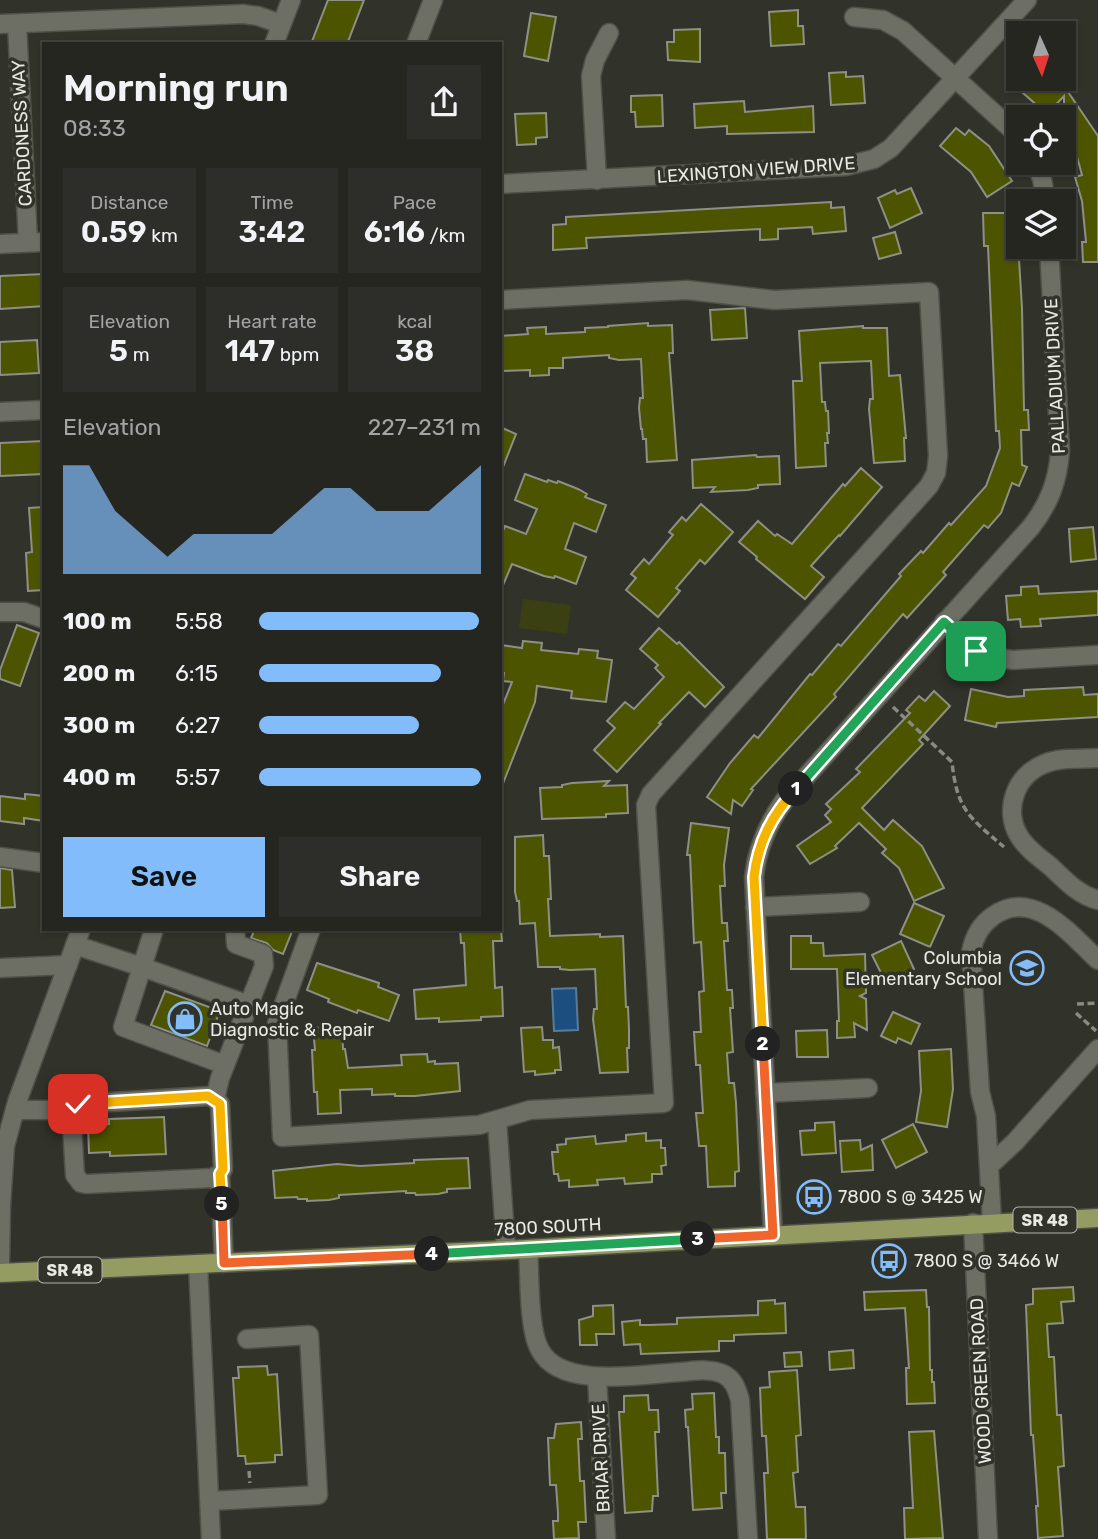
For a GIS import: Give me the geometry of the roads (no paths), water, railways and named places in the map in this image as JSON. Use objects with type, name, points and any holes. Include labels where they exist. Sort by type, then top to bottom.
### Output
[{"type":"main road","name":"7800 SOUTH","points":[[0,1273],[528,1249],[1098,1218]]},
{"type":"street","points":[[275,42],[291,0]]},
{"type":"street","points":[[417,42],[433,0]]},
{"type":"street","name":"LEXINGTON VIEW DRIVE","points":[[502,184],[865,163],[891,148],[1027,0]]},
{"type":"street","points":[[8,24],[243,14],[281,24]]},
{"type":"street","points":[[854,17],[883,20],[894,25],[1006,124]]},
{"type":"street","name":"CARDONESS WAY","points":[[8,24],[36,242]]},
{"type":"street","points":[[597,180],[591,76],[595,60],[609,33]]},
{"type":"street","points":[[0,244],[36,242]]},
{"type":"street","name":"PALLADIUM DRIVE","points":[[773,1235],[755,907],[756,861],[760,845],[774,815],[1031,527],[1054,487],[1060,451],[1050,259]]},
{"type":"street","points":[[310,931],[277,1023],[282,1137],[479,1125],[530,1111],[664,1103],[646,805],[652,794],[929,486],[936,473],[938,456],[929,292],[774,300],[687,290],[502,300]]},
{"type":"street","points":[[0,412],[42,410]]},
{"type":"street","points":[[0,612],[24,612],[42,618]]},
{"type":"street","points":[[944,622],[976,651],[1001,659],[1098,656]]},
{"type":"street","points":[[1098,758],[1057,760],[1038,766],[1029,772],[1017,788],[1012,808],[1015,827],[1025,844],[1077,891],[1098,900]]},
{"type":"street","points":[[0,857],[42,863]]},
{"type":"street","points":[[755,907],[860,902]]},
{"type":"street","points":[[992,1222],[986,1116],[980,1092],[971,952],[976,934],[981,926],[997,913],[1029,907],[1049,916],[1098,960]]},
{"type":"street","points":[[153,931],[123,1027],[225,1065]]},
{"type":"street","points":[[215,1099],[225,1065],[264,966],[262,954],[236,944],[235,931]]},
{"type":"street","points":[[0,1264],[5,1146],[15,1111],[78,937],[142,967],[249,1005]]},
{"type":"street","points":[[0,968],[68,965]]},
{"type":"street","points":[[989,1166],[1015,1142],[1097,1040]]},
{"type":"street","points":[[765,1093],[868,1088]]},
{"type":"street","points":[[15,1111],[71,1111],[78,1104],[208,1096],[215,1099],[220,1104],[224,1263]]},
{"type":"street","points":[[71,1111],[75,1175],[81,1183],[212,1178],[220,1174]]},
{"type":"street","points":[[497,1120],[506,1250]]},
{"type":"street","name":"WOOD GREEN ROAD","points":[[974,1223],[988,1539]]},
{"type":"street","points":[[528,1249],[533,1321],[538,1347],[545,1360],[578,1375],[597,1377],[705,1371],[724,1375],[731,1380],[740,1401],[747,1539]]},
{"type":"street","points":[[198,1264],[211,1539]]},
{"type":"street","points":[[210,1501],[318,1495],[309,1335],[247,1339]]},
{"type":"street","name":"BRIAR DRIVE","points":[[597,1377],[606,1539]]},
{"type":"water","points":[[576,988],[578,1030],[554,1031],[552,989]]},
{"type":"place","name":"Columbia Elementary School","points":[[1027,968]]},
{"type":"place","name":"Auto Magic Diagnostic & Repair","points":[[185,1019]]},
{"type":"place","name":"7800 S @ 3425 W","points":[[814,1197]]},
{"type":"place","name":"7800 S @ 3466 W","points":[[889,1261]]}]
